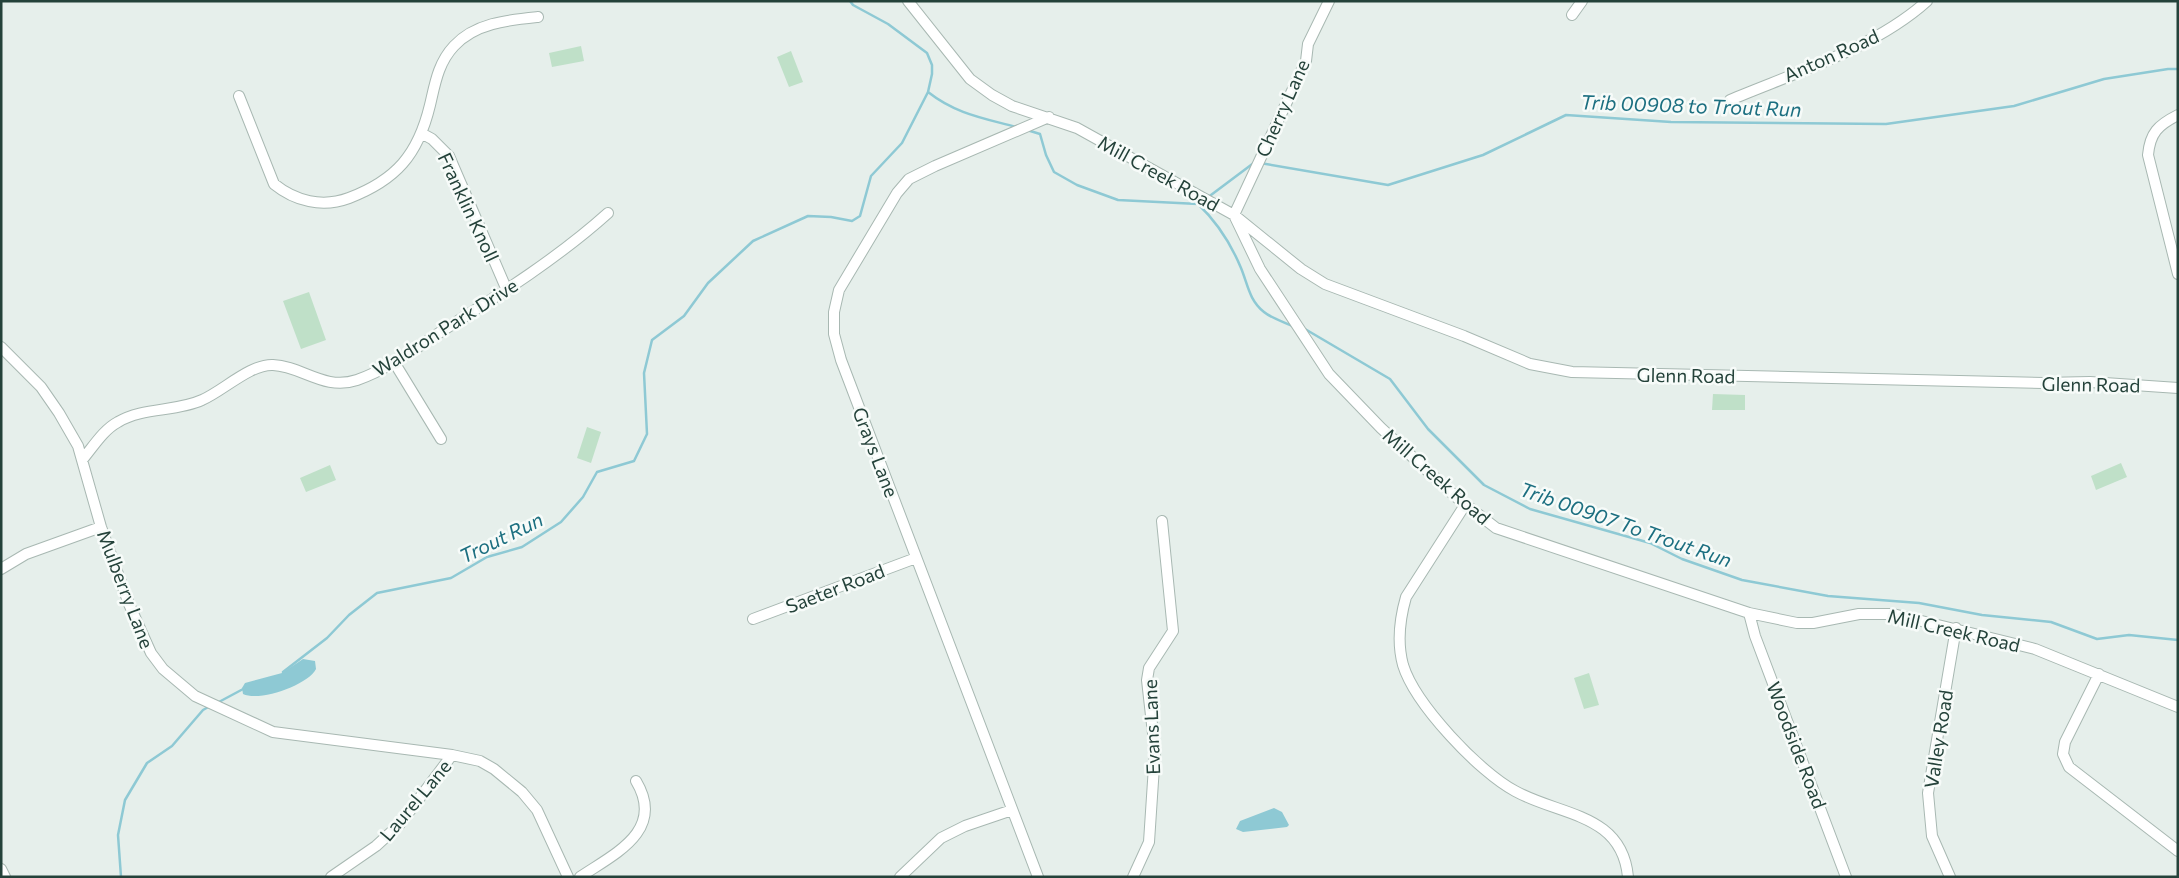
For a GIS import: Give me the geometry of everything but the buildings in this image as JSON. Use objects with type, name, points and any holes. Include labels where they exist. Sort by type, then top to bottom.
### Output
[{"type":"street","name":"Mill Creek Road","points":[[908,1],[970,79],[992,95],[1012,106],[1077,128],[1234,215],[1260,269],[1329,374],[1381,428],[1465,505],[1496,528],[1749,613],[1797,623],[1813,623],[1859,614],[1884,614],[1956,628],[2035,649],[2178,707]]},
{"type":"street","name":"Cherry Lane","points":[[1234,215],[1306,61],[1308,44],[1329,1]]},
{"type":"street","points":[[1572,15],[1582,1]]},
{"type":"street","name":"Anton Road","points":[[1730,100],[1868,42],[1917,10],[1927,1]]},
{"type":"street","points":[[239,96],[274,184],[286,194],[312,202],[341,201],[386,180],[404,164],[413,152],[421,133],[437,73],[454,46],[479,28],[496,22],[538,17]]},
{"type":"street","points":[[2178,116],[2158,128],[2150,140],[2148,154],[2174,243],[2178,274]]},
{"type":"street","name":"Grays Lane","points":[[1038,877],[841,360],[834,334],[834,312],[839,290],[897,193],[909,179],[934,166],[1049,117]]},
{"type":"street","name":"Franklin Knoll","points":[[421,133],[432,139],[449,156],[506,288]]},
{"type":"street","name":"Waldron Park Drive","points":[[82,460],[109,428],[123,419],[202,400],[259,367],[279,366],[320,380],[338,383],[355,380],[394,362],[574,242],[608,212]]},
{"type":"street","name":"Glenn Road","points":[[1234,215],[1301,269],[1325,284],[1464,336],[1530,364],[1548,369],[1572,372],[2033,383],[2090,382],[2178,388]]},
{"type":"street","name":"Mulberry Lane","points":[[1,347],[41,387],[78,446],[101,527],[129,604],[150,654],[176,680],[195,696],[273,732],[452,755]]},
{"type":"street","points":[[394,362],[441,439]]},
{"type":"street","points":[[1465,505],[1406,597],[1401,614],[1400,640],[1403,663],[1410,682],[1424,704],[1443,726],[1497,781],[1517,792],[1598,824],[1613,837],[1623,853],[1628,877]]},
{"type":"street","name":"Evans Lane","points":[[1133,877],[1149,842],[1155,751],[1147,680],[1149,668],[1173,631],[1162,521]]},
{"type":"street","points":[[1,569],[26,554],[101,527]]},
{"type":"street","name":"Saeter Road","points":[[753,619],[916,558]]},
{"type":"street","name":"Woodside Road","points":[[1749,613],[1755,636],[1846,877]]},
{"type":"street","name":"Valley Road","points":[[1950,877],[1932,836],[1928,793],[1956,628]]},
{"type":"street","points":[[2099,674],[2065,742],[2063,754],[2069,767],[2178,851]]},
{"type":"street","name":"Laurel Lane","points":[[331,877],[376,846],[400,824],[452,755],[480,761],[522,792],[537,810],[568,877]]},
{"type":"street","points":[[580,877],[628,844],[638,833],[643,822],[644,811],[636,781]]},
{"type":"street","points":[[900,877],[941,838],[966,826],[1012,810]]},
{"type":"street","points":[[1,868],[5,877]]},
{"type":"green space","points":[[581,46],[584,61],[552,67],[549,53]]},
{"type":"green space","points":[[791,51],[803,82],[789,87],[777,57]]},
{"type":"green space","points":[[309,292],[326,340],[301,349],[283,301]]},
{"type":"green space","points":[[1713,394],[1745,395],[1745,410],[1712,410]]},
{"type":"green space","points":[[587,427],[601,432],[591,463],[577,458]]},
{"type":"green space","points":[[2121,463],[2127,477],[2096,490],[2091,476]]},
{"type":"green space","points":[[330,465],[336,480],[306,492],[300,478]]},
{"type":"green space","points":[[1589,673],[1599,705],[1584,709],[1574,678]]},
{"type":"water","points":[[303,659],[315,661],[316,669],[304,681],[271,694],[251,696],[243,694],[242,688],[245,683],[282,673]]},
{"type":"water","points":[[1274,808],[1282,812],[1289,825],[1287,827],[1243,832],[1236,829],[1240,821]]},
{"type":"waterway","name":"Trout Run","points":[[283,672],[327,638],[349,615],[377,593],[451,578],[487,557],[522,547],[561,522],[583,497],[597,472],[634,461],[647,434],[644,373],[652,340],[684,316],[708,283],[753,241],[808,216],[831,217],[852,221],[860,216],[871,176],[902,143],[928,92],[932,65],[927,53],[888,24],[853,5],[850,1]]},
{"type":"waterway","name":"Trib 00908 to Trout Run","points":[[1260,163],[1388,185],[1483,155],[1566,115],[1671,122],[1886,124],[2014,106],[2104,79],[2178,69]]},
{"type":"waterway","name":"Trib 00907 To Trout Run","points":[[928,92],[959,110],[1016,127]]},
{"type":"waterway","name":"Trib 00907 To Trout Run","points":[[1027,130],[1040,134],[1046,155],[1054,172],[1077,185],[1118,200],[1198,204],[1211,218],[1228,242],[1255,302],[1267,314],[1292,326]]},
{"type":"waterway","name":"Trib 00908 to Trout Run","points":[[1207,198],[1255,162]]},
{"type":"waterway","name":"Trib 00907 To Trout Run","points":[[1305,329],[1390,379],[1428,429],[1484,485],[1530,509],[1650,543],[1682,559],[1742,580],[1828,596],[1919,603],[1982,615],[2051,622],[2097,639],[2129,635],[2178,640]]},
{"type":"waterway","name":"Trout Run","points":[[217,703],[245,688]]},
{"type":"waterway","name":"Trout Run","points":[[121,877],[118,835],[125,800],[147,763],[172,746],[203,710],[210,706]]}]
